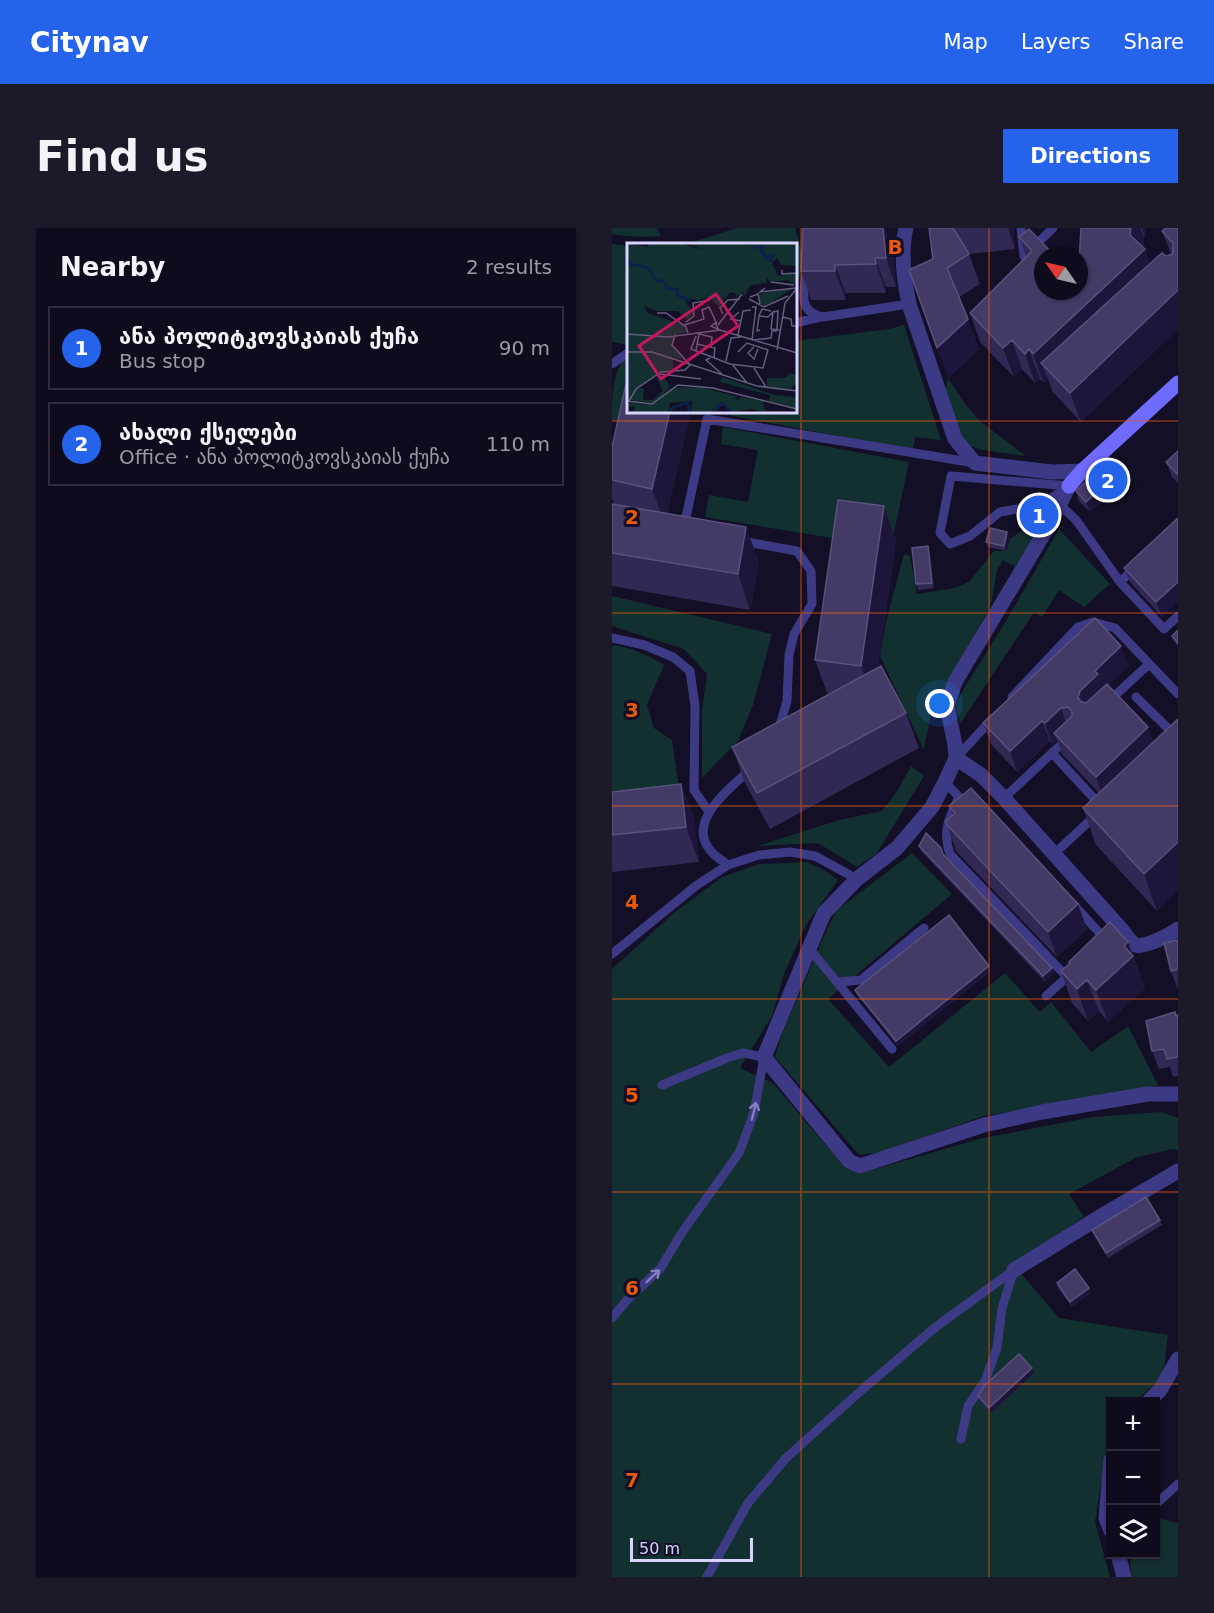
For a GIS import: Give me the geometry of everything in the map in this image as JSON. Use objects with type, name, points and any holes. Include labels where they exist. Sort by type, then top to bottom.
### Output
[{"type":"street","points":[[906,228],[903,258],[904,284],[955,439],[975,463],[1052,472],[1082,471]]},
{"type":"street","points":[[1178,383],[1082,471],[1069,486],[955,682],[947,706],[956,758],[932,807],[897,848],[857,879],[824,913],[764,1057],[849,1161],[860,1166],[984,1125],[1042,1112],[1148,1094],[1178,1094]]},
{"type":"street","points":[[956,758],[981,775],[1004,798],[1132,944],[1139,946],[1168,936],[1178,929]]},
{"type":"street","points":[[1014,1270],[1178,1171]]},
{"type":"street","points":[[1152,1397],[1160,1390],[1178,1359]]},
{"type":"street","points":[[1119,1559],[1124,1577]]},
{"type":"lane","points":[[1021,228],[1024,256],[1053,228]]},
{"type":"lane","points":[[808,257],[804,298],[806,309],[812,315],[823,316]]},
{"type":"lane","points":[[796,323],[823,316],[909,304]]},
{"type":"lane","points":[[612,364],[627,354]]},
{"type":"lane","points":[[694,532],[683,530],[707,419],[975,463]]},
{"type":"lane","points":[[951,476],[1069,486],[1041,505],[1000,512],[970,536],[950,544],[940,533],[951,476]]},
{"type":"lane","points":[[1059,504],[1076,520],[1120,582],[1164,629],[1178,616]]},
{"type":"lane","points":[[736,540],[796,551],[811,571],[812,604],[794,634],[789,655],[787,701],[777,736],[770,745]]},
{"type":"lane","points":[[1120,582],[1144,560]]},
{"type":"lane","points":[[1005,705],[1078,627],[1093,622],[1115,628],[1178,694]]},
{"type":"lane","points":[[612,638],[644,645],[673,657],[690,671],[695,706],[694,790],[709,812]]},
{"type":"lane","points":[[1100,710],[1149,664]]},
{"type":"lane","points":[[1136,697],[1178,738],[1170,747]]},
{"type":"lane","points":[[956,758],[997,713]]},
{"type":"lane","points":[[1004,798],[1074,734]]},
{"type":"lane","points":[[1052,753],[1103,807]]},
{"type":"lane","points":[[728,866],[708,848],[703,830],[709,812],[724,793],[757,761]]},
{"type":"lane","points":[[945,782],[963,798],[950,816],[945,840],[950,854],[1067,977]]},
{"type":"lane","points":[[1054,854],[1111,800]]},
{"type":"lane","points":[[612,954],[697,885],[728,866],[759,855],[790,852],[815,856],[857,879]]},
{"type":"lane","points":[[1069,900],[1108,942]]},
{"type":"lane","points":[[839,982],[861,980],[924,928]]},
{"type":"lane","points":[[1100,949],[1122,930]]},
{"type":"lane","points":[[808,947],[892,1049]]},
{"type":"lane","points":[[1046,996],[1076,970]]},
{"type":"lane","points":[[612,1317],[660,1269],[683,1231],[739,1153],[754,1113],[764,1057],[743,1053],[662,1085]]},
{"type":"lane","points":[[961,1439],[968,1406],[985,1381],[997,1348],[1002,1308],[1014,1270]]},
{"type":"lane","points":[[707,1577],[748,1503],[786,1458],[937,1326],[1014,1270]]},
{"type":"lane","points":[[1160,1500],[1178,1484]]},
{"type":"green space","points":[[612,228],[657,228],[661,236],[612,234]]},
{"type":"green space","points":[[737,228],[795,228],[802,260],[796,289],[796,243],[689,243]]},
{"type":"green space","points":[[612,244],[627,246],[627,345],[612,342]]},
{"type":"green space","points":[[904,325],[941,440],[916,437],[912,450],[712,412],[796,412],[796,341]]},
{"type":"green space","points":[[627,359],[627,422],[612,420],[616,376]]},
{"type":"green space","points":[[948,378],[966,405],[981,422],[1026,456],[982,450],[966,444],[958,432],[945,393]]},
{"type":"green space","points":[[723,427],[909,462],[893,538],[846,533],[844,540],[705,517],[709,495],[748,502],[758,450],[721,444]]},
{"type":"green space","points":[[1047,514],[1015,567],[1003,560],[997,570],[991,605],[931,713],[924,750],[880,656],[886,622],[904,554],[910,556],[917,594],[955,588],[969,582],[994,551],[1006,551],[1011,538]]},
{"type":"green space","points":[[1059,529],[1110,584],[1084,607],[1059,590],[1042,617],[1034,612],[960,724],[956,704],[963,690]]},
{"type":"green space","points":[[612,596],[772,634],[753,705],[738,741],[702,778],[702,711],[707,674],[684,649],[612,626]]},
{"type":"green space","points":[[612,645],[639,652],[664,665],[647,705],[654,728],[672,740],[679,788],[612,796]]},
{"type":"green space","points":[[911,766],[924,776],[877,853],[857,867],[818,843],[757,846],[839,820],[882,811],[896,793]]},
{"type":"green space","points":[[912,853],[952,894],[828,999],[889,1067],[1005,973],[1040,1012],[1051,1002],[1091,1052],[1128,1026],[1158,1085],[984,1116],[881,1152],[859,1155],[775,1057],[782,1034],[837,910]]},
{"type":"green space","points":[[807,862],[838,880],[806,925],[784,974],[772,1016],[740,1068],[773,1083],[845,1168],[865,1172],[979,1139],[1093,1117],[1161,1112],[1178,1118],[1178,1151],[1174,1149],[1137,1157],[1069,1194],[1084,1217],[1013,1264],[1059,1318],[1168,1335],[1164,1370],[1152,1387],[1140,1397],[1106,1397],[1106,1452],[1095,1522],[1110,1577],[612,1577],[612,969],[675,912],[722,877],[759,864]]},
{"type":"green space","points":[[1160,1519],[1178,1523],[1178,1577],[1132,1577],[1131,1559],[1160,1559]]},
{"type":"building","points":[[803,228],[883,228],[886,258],[875,258],[876,264],[835,265],[835,271],[801,271]]},
{"type":"building","points":[[929,228],[953,228],[969,254],[947,268],[968,319],[937,348],[909,270],[933,259]]},
{"type":"building","points":[[1081,228],[1131,228],[1130,235],[1145,249],[1033,354],[1029,349],[1025,354],[1012,340],[1003,348],[970,313],[1032,251],[1019,237],[1029,229],[1045,246],[1034,246],[1034,300],[1088,300],[1088,246],[1080,246]]},
{"type":"building","points":[[1166,228],[1178,228],[1178,290],[1070,393],[1041,363],[1162,253],[1166,256],[1173,254],[1173,243],[1162,231]]},
{"type":"building","points":[[627,380],[627,412],[670,412],[652,489],[612,480],[612,447]]},
{"type":"building","points":[[1178,451],[1178,475],[1166,462]]},
{"type":"building","points":[[1106,462],[1117,473],[1086,502],[1076,491]]},
{"type":"building","points":[[838,500],[884,506],[861,666],[815,660]]},
{"type":"building","points":[[612,504],[746,527],[738,574],[612,553]]},
{"type":"building","points":[[1178,518],[1178,582],[1156,602],[1124,568]]},
{"type":"building","points":[[990,528],[1007,532],[1004,546],[986,542]]},
{"type":"building","points":[[928,546],[932,583],[916,584],[912,548]]},
{"type":"building","points":[[1095,618],[1121,646],[1095,671],[1098,674],[1080,691],[1078,698],[1086,703],[1107,684],[1148,727],[1096,777],[1054,733],[1072,716],[1072,711],[1068,707],[1061,708],[1045,723],[1042,721],[1010,751],[983,723]]},
{"type":"building","points":[[1178,630],[1178,643],[1172,636]]},
{"type":"building","points":[[881,666],[906,713],[757,793],[732,747]]},
{"type":"building","points":[[1178,719],[1178,842],[1144,874],[1083,808]]},
{"type":"building","points":[[681,784],[686,827],[612,835],[612,792]]},
{"type":"building","points":[[971,788],[1078,904],[1048,932],[947,825],[946,821],[955,813],[949,806]]},
{"type":"building","points":[[926,833],[941,848],[943,854],[1052,968],[1043,976],[919,846]]},
{"type":"building","points":[[949,915],[989,966],[896,1041],[855,990]]},
{"type":"building","points":[[1110,922],[1128,942],[1124,946],[1133,956],[1096,990],[1087,980],[1077,989],[1061,971]]},
{"type":"building","points":[[1178,940],[1178,969],[1171,971],[1164,943]]},
{"type":"building","points":[[1175,1012],[1176,1016],[1178,1015],[1178,1057],[1167,1059],[1164,1049],[1152,1051],[1146,1021]]},
{"type":"building","points":[[1146,1197],[1160,1220],[1106,1253],[1092,1230]]},
{"type":"building","points":[[1075,1269],[1089,1288],[1070,1302],[1057,1283]]},
{"type":"building","points":[[1019,1354],[1032,1368],[989,1408],[978,1396],[985,1385]]},
{"type":"place","name":"ახალი ქსელები","points":[[1108,480]]},
{"type":"place","name":"ანა პოლიტკოვსკაიას ქუჩა","points":[[1039,515]]}]
